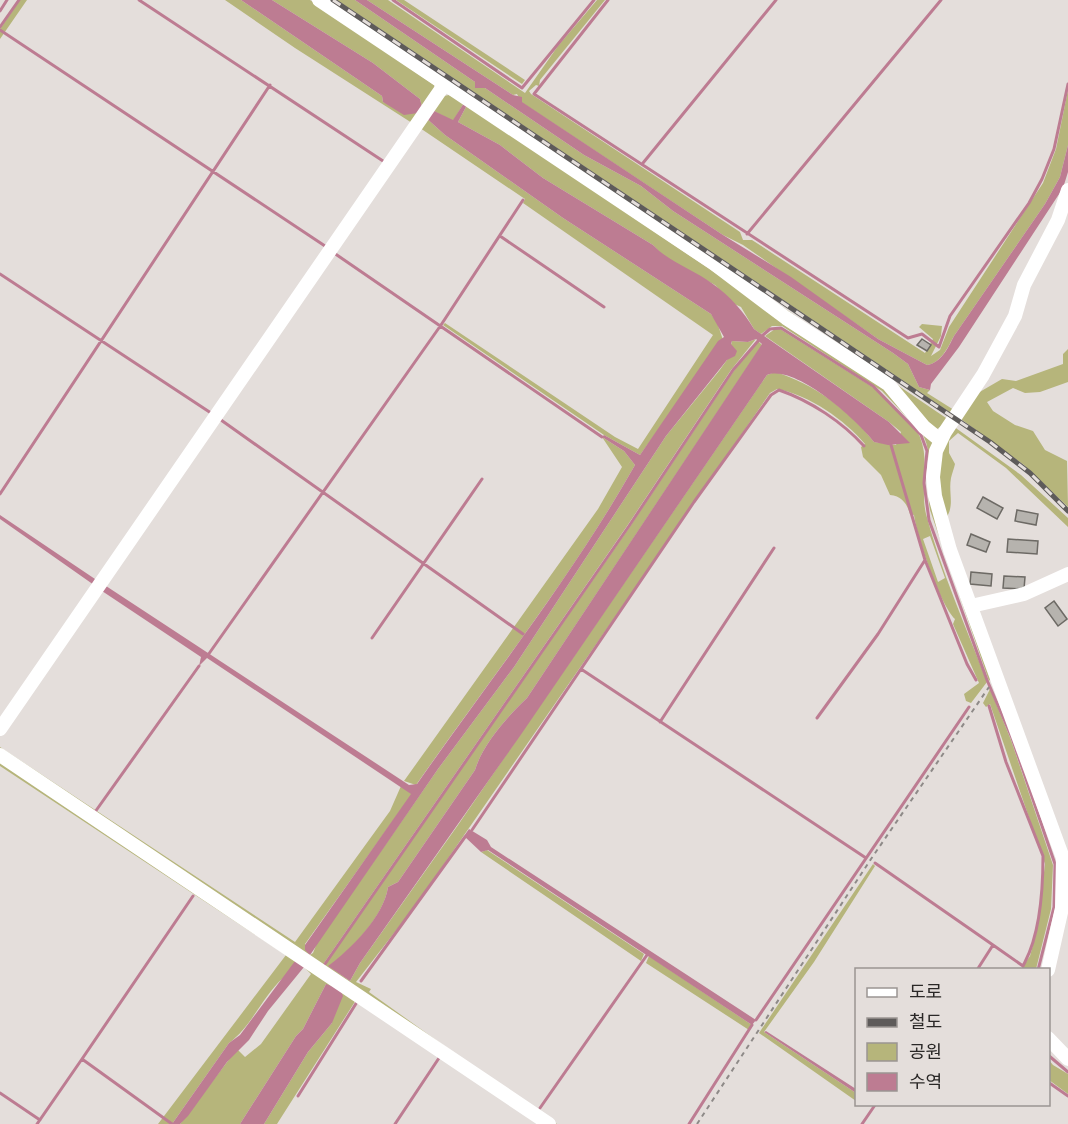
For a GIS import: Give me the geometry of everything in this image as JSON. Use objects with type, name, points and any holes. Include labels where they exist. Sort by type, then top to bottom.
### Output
[{"type":"street","points":[[319,0],[713,263],[786,318],[888,384],[924,427],[940,440]]},
{"type":"street","points":[[0,729],[444,85]]},
{"type":"street","points":[[1048,968],[1062,908],[1063,858],[950,550],[935,495],[934,462],[940,440],[983,375],[1014,316],[1024,285],[1058,220],[1068,190]]},
{"type":"street","points":[[971,606],[1024,594],[1068,574]]},
{"type":"street","points":[[0,754],[549,1124]]},
{"type":"street","points":[[1050,1040],[1068,1059]]},
{"type":"path","points":[[697,1124],[871,859],[995,677]]},
{"type":"green space","points":[[20,0],[27,0],[0,39],[0,29]]},
{"type":"green space","points":[[225,0],[241,0],[382,96],[383,102],[418,113],[412,123],[295,48]]},
{"type":"green space","points":[[272,0],[310,0],[434,85],[435,89],[422,107],[420,99],[373,63]]},
{"type":"green space","points":[[337,0],[355,0],[475,82],[475,88],[485,88],[584,155],[641,186],[673,211],[893,353],[908,364],[919,387],[930,390],[927,393],[954,410],[951,413]]},
{"type":"green space","points":[[367,0],[388,0],[525,93],[558,46],[597,0],[605,0],[540,80],[539,86],[536,85],[529,91],[531,94],[740,232],[743,240],[752,240],[925,353],[933,339],[919,327],[922,324],[942,326],[941,336],[931,356],[940,350],[949,327],[1043,183],[1056,149],[1068,90],[1068,145],[1060,177],[1045,204],[944,354],[932,364],[927,365],[878,339],[743,245],[723,235],[521,102],[517,94],[513,95]]},
{"type":"green space","points":[[396,0],[404,0],[525,80],[522,84]]},
{"type":"green space","points":[[449,95],[464,103],[453,121],[430,109],[444,96]]},
{"type":"green space","points":[[467,105],[878,383],[934,440],[931,462],[992,677],[989,681],[930,510],[928,449],[921,432],[882,391],[782,326],[772,326],[761,334],[754,329],[741,307],[732,303],[715,285],[664,257],[653,245],[543,178],[500,145],[458,122]]},
{"type":"green space","points":[[425,117],[445,135],[563,218],[711,314],[717,322],[723,340],[640,455],[604,435],[443,325],[445,323],[615,437],[638,449],[713,335],[523,203],[525,199],[420,128]]},
{"type":"green space","points":[[729,271],[949,420],[936,430],[904,402]]},
{"type":"green space","points":[[775,329],[780,329],[874,388],[917,432],[923,446],[926,514],[946,578],[987,682],[971,703],[966,701],[964,694],[979,683],[953,624],[955,619],[943,600],[930,570],[914,515],[910,514],[901,499],[890,495],[881,475],[863,457],[861,447],[865,444],[847,426],[814,403],[777,389],[770,393],[415,906],[356,982],[371,989],[369,992],[557,1124],[0,751],[0,747],[295,942],[390,811],[401,786],[412,794],[305,944],[310,955],[438,769],[514,667],[666,436],[727,360],[732,341],[748,342],[756,339],[731,370],[627,526],[324,963],[324,966],[629,528],[733,372],[758,341],[762,345],[527,698],[490,741],[475,770],[398,882],[388,887],[380,909],[366,931],[329,966],[350,981],[360,963],[458,825],[767,375],[775,372],[803,383],[842,409],[874,442],[896,445],[901,432],[889,422],[765,336]],"holes":[[[930,536],[945,578],[938,582],[923,539]]]},
{"type":"green space","points":[[1068,349],[1068,382],[1040,392],[1025,393],[1013,388],[987,402],[993,411],[1015,425],[1033,431],[1045,450],[1067,461],[1068,507],[1024,465],[958,417],[971,397],[1002,379],[1016,381],[1063,364],[1063,354]]},
{"type":"green space","points":[[953,426],[1021,475],[1068,518],[1068,527],[1006,468],[958,433],[949,441],[949,453],[955,464],[950,484],[951,505],[944,521],[936,460]]},
{"type":"green space","points":[[602,437],[624,451],[635,465],[611,507],[558,588],[416,785],[404,781],[598,509],[622,467]]},
{"type":"green space","points":[[990,689],[1011,740],[1053,865],[1051,909],[1036,968],[1022,968],[1030,956],[1037,930],[1045,864],[990,704],[986,707],[983,703]]},
{"type":"green space","points":[[0,760],[356,1000],[277,1124],[264,1124],[308,1052],[332,1023],[326,984],[303,1029],[296,1036],[240,1124],[180,1124],[237,1049],[245,1057],[261,1044],[311,974],[304,967],[285,976],[269,994],[244,1028],[229,1043],[172,1124],[158,1124],[286,955],[0,766]]},
{"type":"green space","points":[[487,850],[644,954],[641,961],[481,852]]},
{"type":"green space","points":[[873,864],[875,866],[814,962],[764,1032],[855,1092],[855,1100],[759,1033]]},
{"type":"green space","points":[[649,956],[752,1025],[749,1030],[646,963]]},
{"type":"green space","points":[[1050,1061],[1068,1074],[1068,1094],[1050,1081]]},
{"type":"water","points":[[241,0],[272,0],[373,63],[420,99],[422,107],[418,113],[404,115],[383,102],[382,96]]},
{"type":"water","points":[[355,0],[367,0],[513,95],[522,97],[522,102],[723,235],[791,277],[878,339],[927,365],[932,364],[944,354],[1045,204],[1060,177],[1068,145],[1068,172],[1063,188],[959,347],[931,384],[930,390],[919,387],[908,364],[893,353],[673,211],[641,186],[584,155],[485,88],[475,88],[475,82]]},
{"type":"water","points":[[464,103],[467,105],[458,122],[500,145],[543,178],[713,284],[736,305],[754,329],[889,422],[910,443],[888,445],[874,442],[866,432],[825,396],[793,378],[779,374],[767,375],[520,736],[360,963],[350,981],[328,966],[347,951],[373,920],[385,898],[388,887],[398,882],[475,770],[490,741],[527,698],[762,344],[756,339],[748,342],[732,341],[731,344],[737,351],[735,356],[727,360],[666,436],[514,667],[438,769],[310,955],[305,950],[305,945],[411,794],[207,658],[199,666],[201,657],[102,591],[106,586],[409,785],[417,784],[558,587],[611,507],[635,465],[624,451],[602,437],[604,435],[640,455],[718,341],[724,337],[711,314],[563,218],[445,135],[425,117],[430,109],[453,120]]},
{"type":"water","points":[[0,515],[95,579],[94,585],[0,519]]},
{"type":"water","points":[[469,829],[487,840],[491,847],[756,1020],[752,1025],[488,850],[481,852],[464,836]]},
{"type":"water","points":[[295,961],[304,967],[268,1011],[249,1040],[227,1062],[188,1116],[180,1124],[172,1124],[229,1043],[240,1035]]},
{"type":"water","points":[[326,984],[340,989],[343,996],[332,1023],[308,1052],[264,1124],[240,1124],[296,1036],[303,1029]]},
{"type":"water","points":[[766,1031],[855,1088],[855,1092],[764,1032]]},
{"type":"building","points":[[922,339],[931,345],[927,351],[917,345]]},
{"type":"building","points":[[983,497],[1003,508],[997,519],[977,508]]},
{"type":"building","points":[[1017,510],[1038,514],[1036,525],[1015,521]]},
{"type":"building","points":[[971,534],[990,542],[986,552],[967,545]]},
{"type":"building","points":[[1008,539],[1038,541],[1037,554],[1007,552]]},
{"type":"building","points":[[971,572],[992,574],[991,586],[970,584]]},
{"type":"building","points":[[1004,576],[1025,577],[1024,589],[1003,588]]},
{"type":"building","points":[[1054,601],[1067,619],[1058,626],[1045,608]]},
{"type":"waterway","points":[[0,11],[7,0]]},
{"type":"waterway","points":[[0,27],[19,0]]},
{"type":"waterway","points":[[139,0],[383,161]]},
{"type":"waterway","points":[[393,0],[522,88],[594,0]]},
{"type":"waterway","points":[[608,0],[534,94],[908,338],[922,334],[939,347],[950,316],[1029,203],[1042,179],[1054,149],[1068,84]]},
{"type":"waterway","points":[[643,163],[776,0]]},
{"type":"waterway","points":[[747,234],[941,0]]},
{"type":"waterway","points":[[0,30],[325,246]]},
{"type":"waterway","points":[[0,494],[270,85]]},
{"type":"waterway","points":[[208,655],[441,325],[523,200]]},
{"type":"waterway","points":[[500,236],[604,307]]},
{"type":"waterway","points":[[334,253],[602,437]]},
{"type":"waterway","points":[[0,274],[211,413]]},
{"type":"waterway","points":[[763,335],[770,329],[781,328],[873,386],[921,435],[927,451],[924,483],[929,520],[987,680],[1012,738],[1055,864],[1054,907],[1039,968]]},
{"type":"waterway","points":[[325,964],[629,526],[733,370],[758,341]]},
{"type":"waterway","points":[[472,830],[694,502],[771,395],[779,390],[814,406],[836,421],[864,446]]},
{"type":"waterway","points":[[221,420],[523,634]]},
{"type":"waterway","points":[[891,445],[925,560],[967,664],[976,680]]},
{"type":"waterway","points":[[372,638],[482,479]]},
{"type":"waterway","points":[[660,722],[774,548]]},
{"type":"waterway","points":[[817,718],[878,634],[925,560]]},
{"type":"waterway","points":[[95,812],[199,666]]},
{"type":"waterway","points":[[581,669],[866,858]]},
{"type":"waterway","points":[[989,706],[1006,762],[1043,856],[1037,924],[1023,966],[993,945]]},
{"type":"waterway","points":[[756,1020],[969,707]]},
{"type":"waterway","points":[[361,981],[465,837]]},
{"type":"waterway","points":[[875,863],[993,945],[978,968]]},
{"type":"waterway","points":[[172,1124],[82,1059],[193,896]]},
{"type":"waterway","points":[[540,1108],[647,955]]},
{"type":"waterway","points":[[298,1096],[357,1002]]},
{"type":"waterway","points":[[689,1124],[752,1025]]},
{"type":"waterway","points":[[1050,1057],[1068,1072]]},
{"type":"waterway","points":[[395,1124],[439,1058]]},
{"type":"waterway","points":[[37,1124],[82,1059]]},
{"type":"waterway","points":[[1050,1083],[1068,1096]]},
{"type":"waterway","points":[[0,1093],[40,1120]]},
{"type":"waterway","points":[[862,1124],[874,1106]]},
{"type":"railway","points":[[333,0],[990,442],[1030,473],[1068,511]]}]
